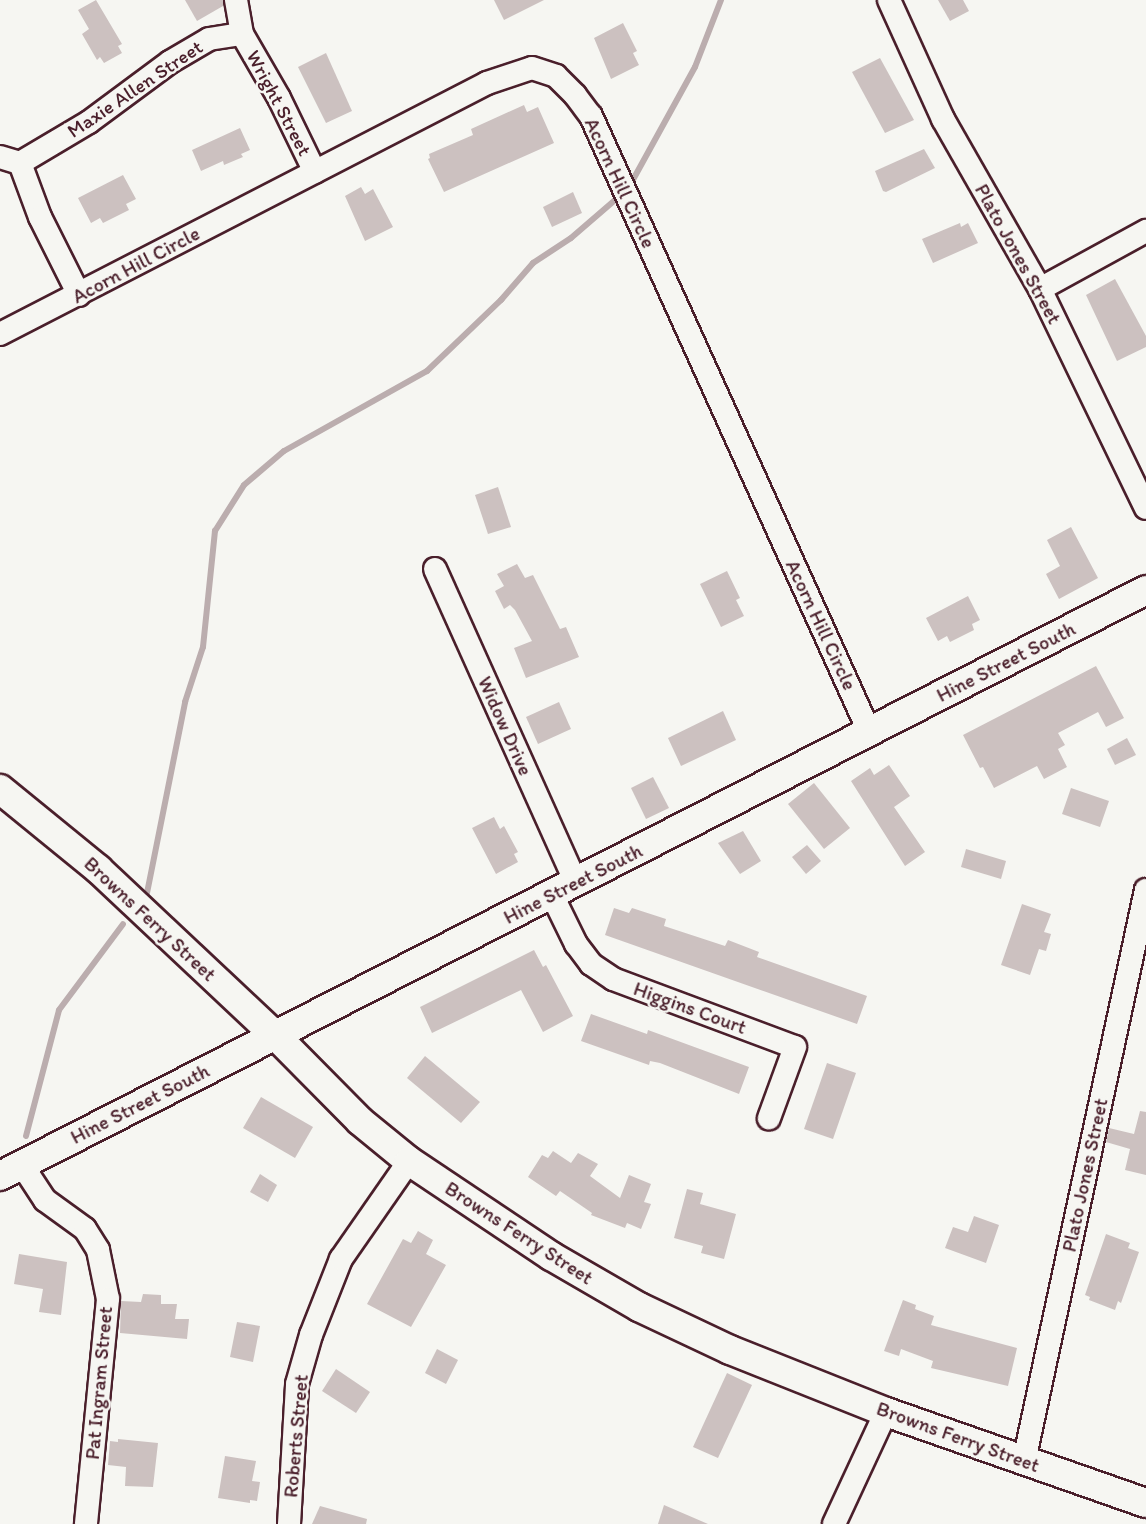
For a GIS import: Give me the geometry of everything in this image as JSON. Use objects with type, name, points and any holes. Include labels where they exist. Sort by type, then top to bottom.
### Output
[{"type":"street","points":[[236,0],[242,34]]},
{"type":"street","name":"Plato Jones Street","points":[[889,0],[943,120],[1040,289],[1146,508]]},
{"type":"street","name":"Maxie Allen Street","points":[[10,160],[89,122],[170,62],[209,39],[242,34]]},
{"type":"street","name":"Wright Street","points":[[242,34],[279,98],[315,172]]},
{"type":"street","name":"Acorn Hill Circle","points":[[0,334],[80,296],[487,83],[532,68],[556,76],[575,94],[591,116],[869,731]]},
{"type":"street","points":[[10,160],[80,296]]},
{"type":"street","points":[[1040,289],[1146,231]]},
{"type":"street","name":"Widow Drive","points":[[435,569],[564,889]]},
{"type":"street","name":"Hine Street South","points":[[11,1171],[156,1094],[564,889],[1146,590]]},
{"type":"street","name":"Browns Ferry Street","points":[[0,789],[98,869],[275,1035],[360,1121],[409,1161],[551,1256],[639,1306],[730,1350],[886,1412],[1146,1503]]},
{"type":"street","name":"Higgins Court","points":[[564,889],[576,944],[591,964],[613,979],[795,1047],[769,1118]]},
{"type":"street","name":"Plato Jones Street","points":[[1024,1461],[1146,890]]},
{"type":"street","name":"Roberts Street","points":[[289,1524],[297,1384],[311,1335],[340,1259],[409,1161]]},
{"type":"street","name":"Pat Ingram Street","points":[[11,1171],[45,1200],[85,1229],[98,1250],[108,1299],[86,1524]]},
{"type":"street","points":[[834,1524],[886,1412]]},
{"type":"building","points":[[96,0],[122,44],[118,46],[122,53],[104,63],[100,57],[97,60],[82,34],[89,29],[78,10]]},
{"type":"building","points":[[185,0],[223,0],[223,6],[197,21]]},
{"type":"building","points":[[494,0],[544,0],[504,20]]},
{"type":"building","points":[[938,0],[963,0],[969,11],[950,21]]},
{"type":"building","points":[[623,23],[637,51],[633,53],[639,65],[611,79],[594,38]]},
{"type":"building","points":[[326,53],[352,111],[326,123],[298,67]]},
{"type":"building","points":[[880,58],[914,120],[885,133],[852,72]]},
{"type":"building","points":[[524,105],[527,112],[538,107],[554,143],[444,192],[428,159],[429,154],[473,135],[471,129]]},
{"type":"building","points":[[240,128],[250,150],[241,154],[243,157],[224,165],[223,161],[201,171],[192,150]]},
{"type":"building","points":[[924,149],[935,168],[886,192],[883,191],[875,171]]},
{"type":"building","points":[[123,175],[136,199],[126,204],[129,210],[103,223],[100,218],[91,223],[78,198]]},
{"type":"building","points":[[361,187],[365,194],[373,189],[393,227],[365,241],[345,196]]},
{"type":"building","points":[[573,192],[582,213],[552,227],[543,207]]},
{"type":"building","points":[[960,223],[961,227],[968,223],[978,243],[933,263],[922,239]]},
{"type":"building","points":[[1115,279],[1146,336],[1146,347],[1117,361],[1086,295]]},
{"type":"building","points":[[498,487],[511,527],[488,534],[475,495]]},
{"type":"building","points":[[1071,527],[1098,578],[1059,599],[1046,574],[1060,566],[1047,540]]},
{"type":"building","points":[[517,564],[525,578],[533,575],[560,629],[566,627],[579,657],[526,678],[514,648],[532,641],[515,610],[510,605],[504,609],[495,591],[504,586],[497,574]]},
{"type":"building","points":[[727,571],[740,598],[736,600],[744,616],[721,627],[700,584]]},
{"type":"building","points":[[968,596],[980,620],[972,624],[974,630],[950,642],[947,636],[938,641],[926,618]]},
{"type":"building","points":[[1096,666],[1124,718],[1106,727],[1098,712],[1058,733],[1065,745],[1058,749],[1067,767],[1044,779],[1037,766],[994,788],[983,767],[980,768],[963,735]]},
{"type":"building","points":[[559,702],[571,729],[538,744],[526,717]]},
{"type":"building","points":[[723,711],[736,740],[681,766],[668,738]]},
{"type":"building","points":[[1127,738],[1136,755],[1115,765],[1107,749]]},
{"type":"building","points":[[889,765],[910,796],[894,807],[925,852],[905,866],[851,781],[870,768],[874,775]]},
{"type":"building","points":[[653,777],[669,808],[646,819],[631,788]]},
{"type":"building","points":[[814,783],[850,828],[824,849],[788,804]]},
{"type":"building","points":[[1071,788],[1109,801],[1100,827],[1062,814]]},
{"type":"building","points":[[494,817],[500,829],[504,826],[518,852],[514,854],[518,862],[496,874],[472,828]]},
{"type":"building","points":[[743,831],[761,861],[740,874],[718,843]]},
{"type":"building","points":[[807,845],[821,861],[806,874],[792,857]]},
{"type":"building","points":[[966,849],[1006,861],[1001,879],[961,867]]},
{"type":"building","points":[[1022,904],[1051,914],[1044,932],[1051,934],[1046,951],[1039,949],[1030,975],[1001,965]]},
{"type":"building","points":[[614,908],[629,913],[632,908],[666,919],[664,926],[725,946],[728,940],[759,952],[757,957],[867,996],[857,1024],[605,935]]},
{"type":"building","points":[[534,950],[543,967],[546,965],[573,1016],[543,1032],[521,990],[432,1033],[420,1007]]},
{"type":"building","points":[[591,1014],[647,1034],[648,1030],[749,1067],[739,1094],[660,1063],[650,1061],[649,1065],[581,1041]]},
{"type":"building","points":[[425,1056],[480,1102],[461,1123],[407,1078]]},
{"type":"building","points":[[827,1063],[856,1073],[833,1139],[804,1129]]},
{"type":"building","points":[[261,1097],[313,1127],[295,1158],[243,1128]]},
{"type":"building","points":[[1140,1111],[1146,1112],[1146,1175],[1125,1170],[1130,1149],[1106,1142],[1109,1128],[1134,1134]]},
{"type":"building","points":[[553,1151],[571,1163],[578,1153],[598,1164],[590,1176],[620,1198],[629,1175],[651,1184],[644,1202],[651,1204],[641,1229],[627,1223],[625,1228],[591,1215],[592,1213],[560,1191],[556,1196],[528,1177],[542,1155],[548,1158]]},
{"type":"building","points":[[260,1174],[277,1185],[268,1202],[250,1192]]},
{"type":"building","points":[[687,1189],[703,1193],[700,1204],[736,1214],[724,1259],[701,1253],[703,1246],[674,1238]]},
{"type":"building","points":[[974,1216],[999,1225],[986,1263],[945,1248],[953,1227],[968,1232]]},
{"type":"building","points":[[418,1231],[433,1240],[426,1254],[446,1265],[411,1327],[367,1304],[403,1239],[411,1243]]},
{"type":"building","points":[[1106,1234],[1130,1243],[1128,1248],[1139,1252],[1121,1303],[1118,1301],[1115,1310],[1089,1300],[1090,1297],[1085,1295]]},
{"type":"building","points":[[19,1254],[67,1262],[61,1315],[39,1312],[43,1289],[14,1284]]},
{"type":"building","points":[[143,1294],[161,1295],[161,1304],[177,1304],[175,1319],[189,1319],[187,1339],[120,1333],[121,1301],[141,1302]]},
{"type":"building","points":[[903,1300],[916,1305],[915,1309],[934,1316],[931,1325],[1017,1348],[1008,1386],[931,1368],[933,1361],[901,1349],[899,1356],[884,1351]]},
{"type":"building","points":[[237,1322],[260,1326],[253,1362],[230,1357]]},
{"type":"building","points":[[437,1349],[458,1360],[446,1384],[425,1373]]},
{"type":"building","points":[[336,1369],[370,1392],[356,1413],[322,1391]]},
{"type":"building","points":[[727,1373],[752,1385],[718,1458],[693,1447]]},
{"type":"building","points":[[118,1439],[158,1443],[153,1487],[125,1486],[126,1467],[108,1465],[110,1441],[118,1442]]},
{"type":"building","points":[[225,1456],[256,1461],[252,1481],[260,1482],[257,1501],[250,1500],[250,1503],[218,1498]]},
{"type":"building","points":[[664,1505],[708,1524],[658,1524]]},
{"type":"building","points":[[320,1506],[367,1519],[366,1524],[312,1524]]},
{"type":"waterway","points":[[629,187],[695,67],[721,0]]},
{"type":"waterway","points":[[147,893],[185,702],[203,647],[215,531],[244,485],[284,451],[427,371],[501,300],[533,263],[571,238],[622,194]]},
{"type":"waterway","points":[[26,1136],[59,1010],[123,924]]}]
